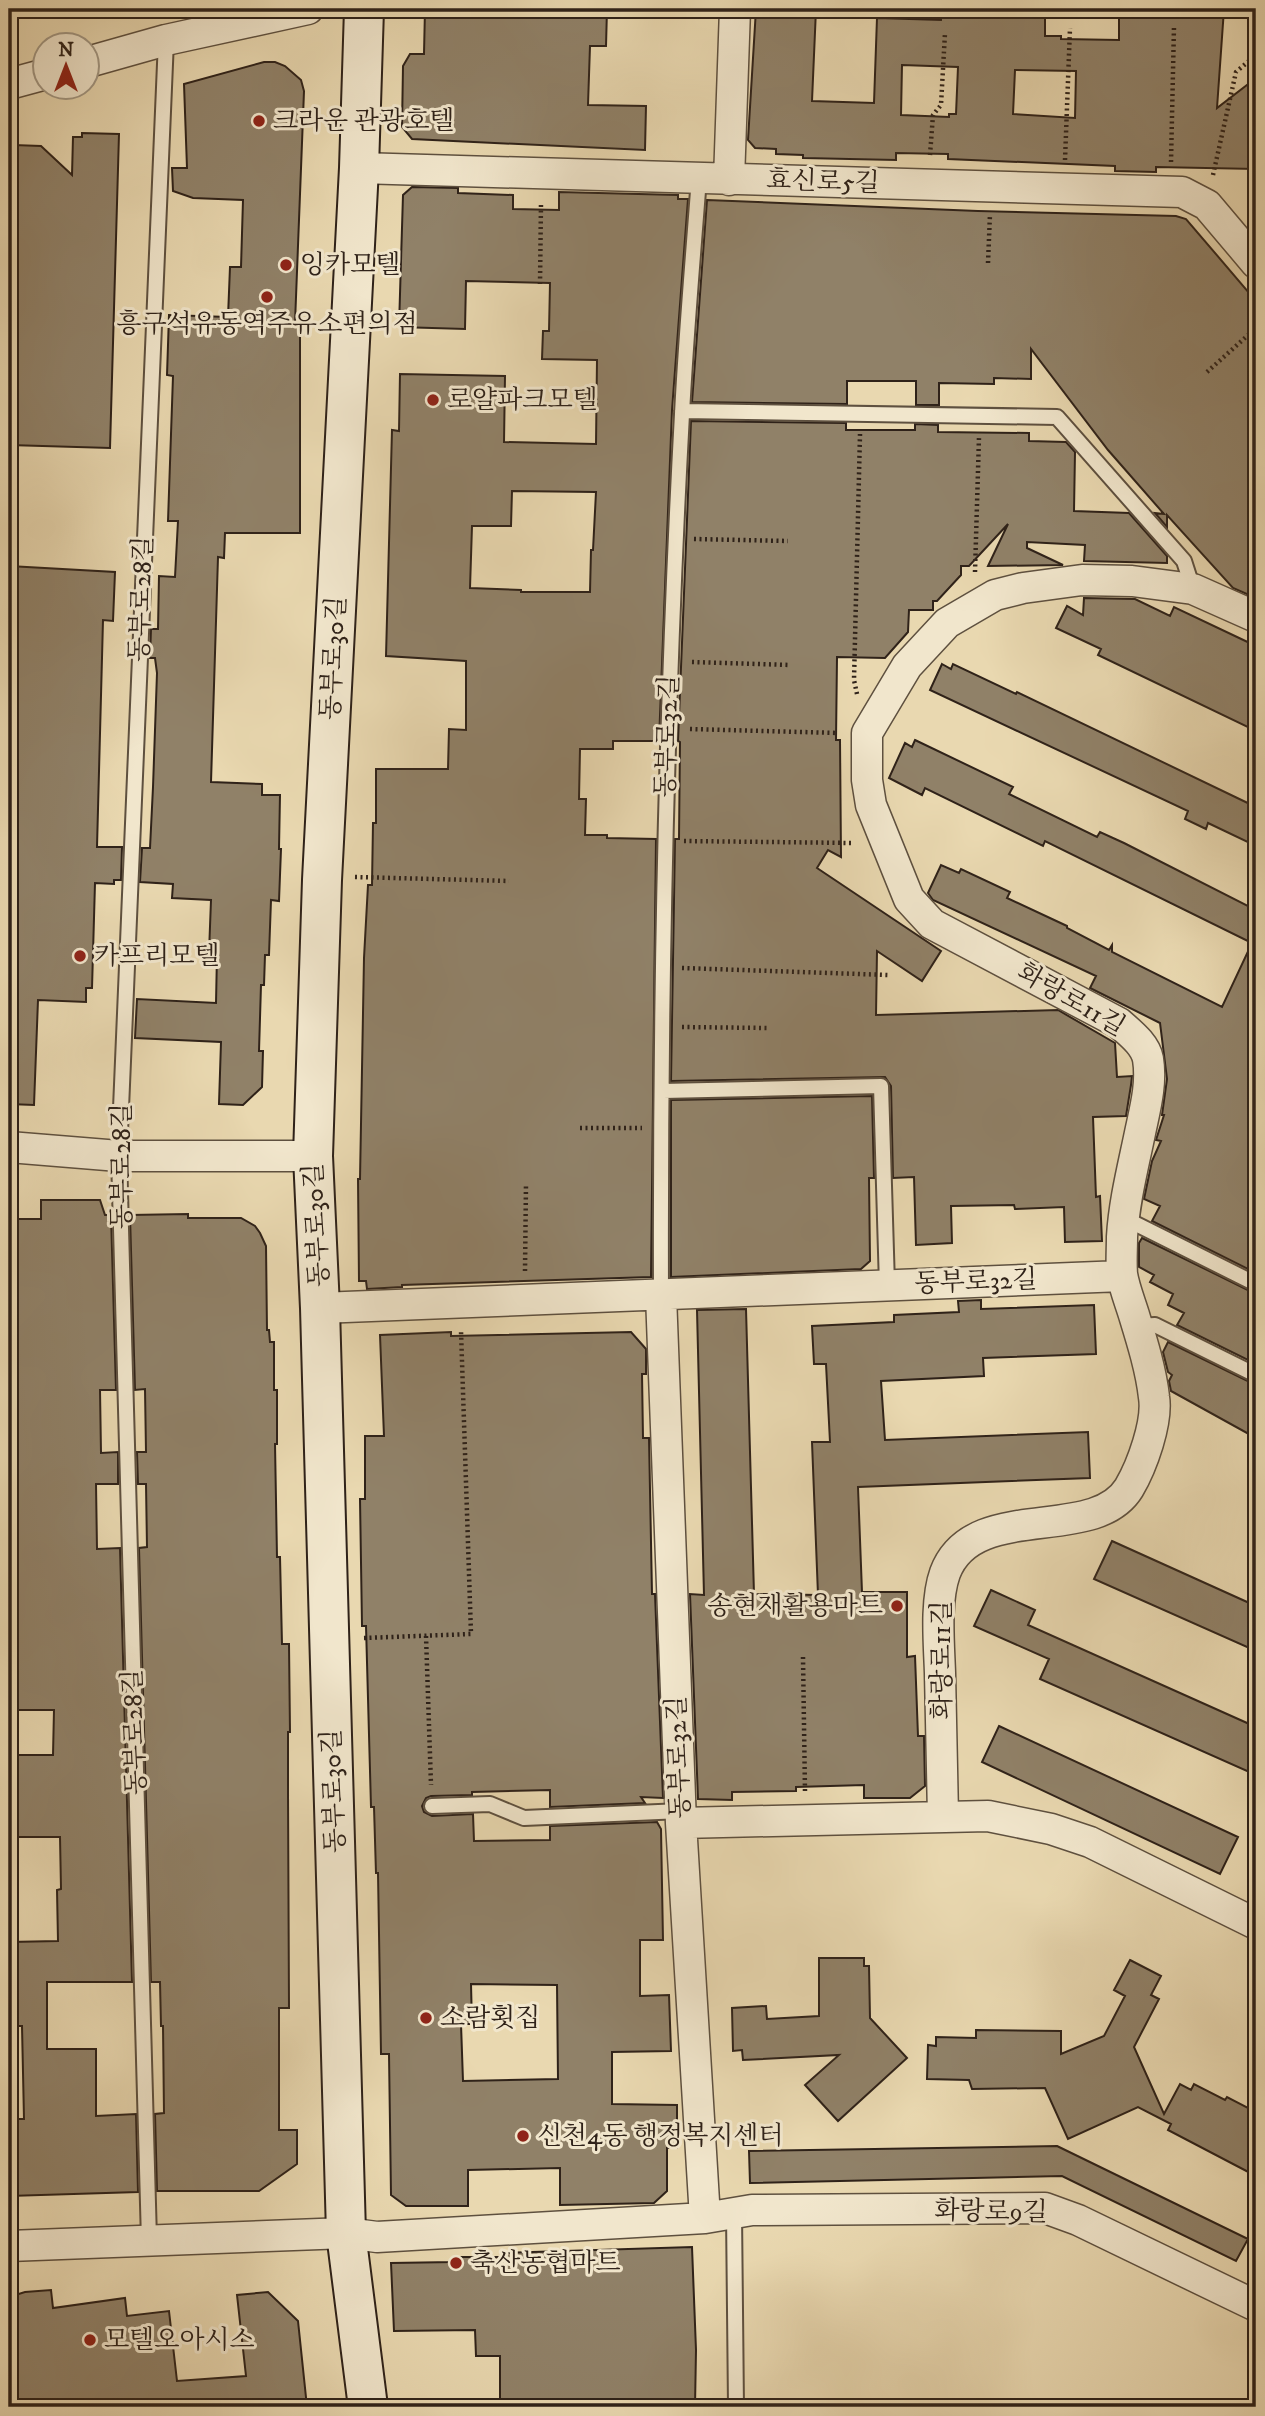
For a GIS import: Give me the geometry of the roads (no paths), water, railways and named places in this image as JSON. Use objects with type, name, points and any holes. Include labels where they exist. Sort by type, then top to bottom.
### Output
[{"type":"main road","name":"동부로30길","points":[[364,9],[359,168],[323,880],[313,1156],[320,1308],[346,2233],[368,2407]]},
{"type":"street","points":[[102,58],[166,40],[308,9]]},
{"type":"street","points":[[729,180],[734,9]]},
{"type":"street","points":[[9,84],[32,78]]},
{"type":"street","name":"효신로5길","points":[[359,168],[1182,192],[1207,205],[1256,263]]},
{"type":"street","name":"화랑로11길","points":[[943,1816],[939,1640],[941,1590],[945,1573],[963,1547],[987,1534],[1082,1516],[1106,1508],[1128,1490],[1144,1453],[1155,1399],[1138,1326],[1122,1276],[1124,1218],[1149,1089],[1148,1057],[1140,1042],[1119,1023],[932,924],[909,899],[871,804],[867,779],[867,733],[907,666],[947,623],[995,595],[1023,588],[1082,580],[1132,581],[1193,589]]},
{"type":"street","points":[[1193,589],[1256,617]]},
{"type":"street","points":[[9,1147],[119,1156],[313,1156]]},
{"type":"street","name":"동부로32길","points":[[705,2218],[681,1817],[661,1296],[1122,1276]]},
{"type":"street","name":"동부로30길","points":[[320,1308],[661,1296]]},
{"type":"street","points":[[681,1817],[805,1819],[988,1816],[1051,1829],[1090,1842],[1256,1924]]},
{"type":"street","name":"화랑로9길","points":[[705,2218],[752,2210],[1045,2208],[1079,2220],[1256,2306]]},
{"type":"street","points":[[9,2246],[346,2233],[377,2237],[705,2218]]},
{"type":"lane","name":"동부로28길","points":[[149,2240],[119,1156],[166,40]]},
{"type":"lane","name":"동부로32길","points":[[661,1296],[660,1128],[663,1091],[668,728],[682,411],[699,178]]},
{"type":"lane","points":[[682,411],[861,416],[1057,417],[1184,561],[1193,589]]},
{"type":"lane","points":[[663,1091],[881,1086],[887,1285]]},
{"type":"lane","points":[[1124,1218],[1256,1284]]},
{"type":"lane","points":[[1138,1326],[1155,1325],[1256,1375]]},
{"type":"lane","points":[[432,1806],[490,1804],[524,1818],[681,1817]]},
{"type":"lane","points":[[734,2213],[736,2407]]},
{"type":"place","name":"크라운 관광호텔","points":[[259,121]]},
{"type":"place","name":"잉카모텔","points":[[286,265]]},
{"type":"place","name":"흥구석유동역주유소편의점","points":[[267,297]]},
{"type":"place","name":"로얄파크모텔","points":[[433,400]]},
{"type":"place","name":"카프리모텔","points":[[80,956]]},
{"type":"place","name":"송현재활용마트","points":[[897,1606]]},
{"type":"place","name":"소람횟집","points":[[426,2018]]},
{"type":"place","name":"신천4동 행정복지센터","points":[[523,2136]]},
{"type":"place","name":"축산농협마트","points":[[456,2263]]},
{"type":"place","name":"모텔오아시스","points":[[90,2340]]}]
